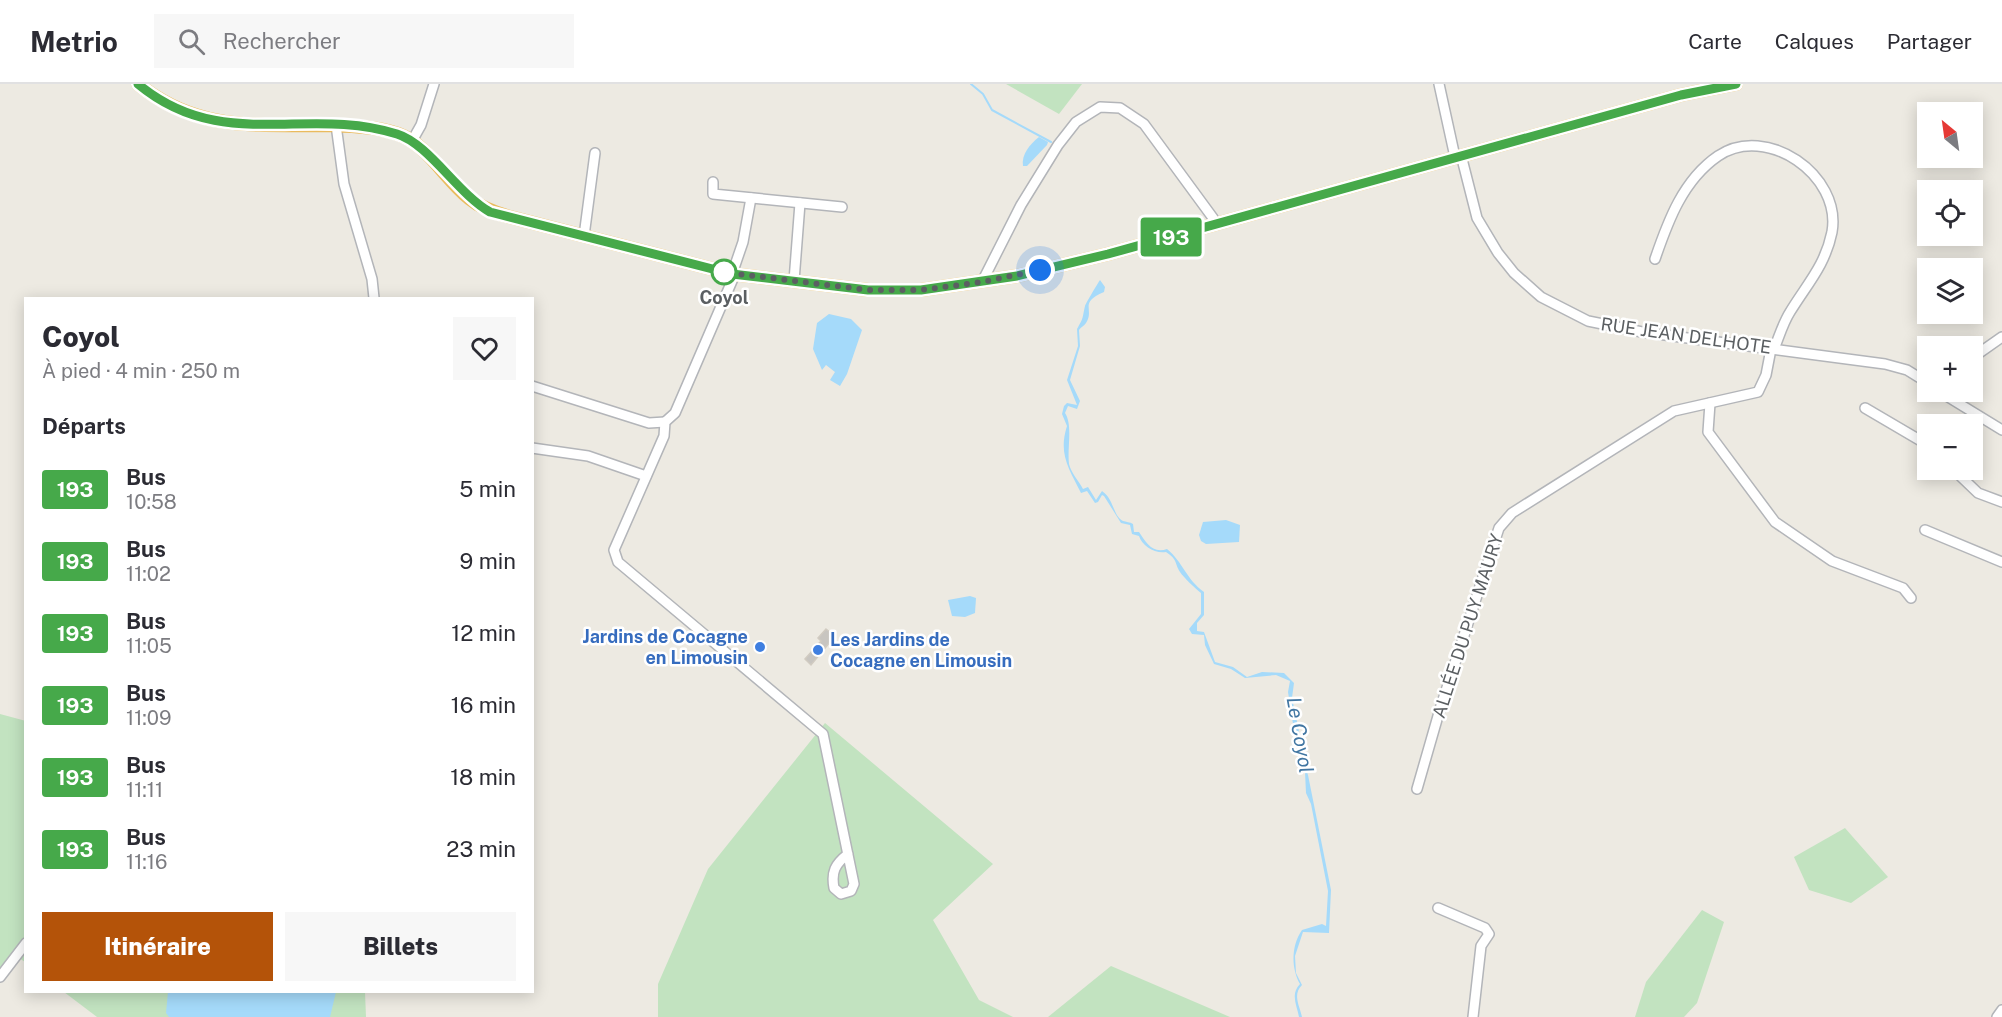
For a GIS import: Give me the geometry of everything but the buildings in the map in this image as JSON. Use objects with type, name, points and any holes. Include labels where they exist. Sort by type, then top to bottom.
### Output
[{"type":"main road","points":[[138,84],[157,100],[179,111],[212,120],[255,125],[373,127],[412,141],[479,205],[490,212],[733,274],[868,290],[921,290],[982,282],[1108,254],[1458,156],[1680,90],[1736,84]]},
{"type":"street","points":[[412,141],[421,125],[434,84]]},
{"type":"street","name":"RUE JEAN DELHOTE","points":[[1439,84],[1477,218],[1498,253],[1514,273],[1541,297],[1588,321],[1642,332],[1885,364],[1907,370],[1917,376]]},
{"type":"street","points":[[982,282],[1020,205],[1058,145],[1076,122],[1101,107],[1120,108],[1144,124],[1216,225]]},
{"type":"street","points":[[336,125],[344,184],[372,279],[374,297]]},
{"type":"street","points":[[1655,259],[1671,214],[1679,199],[1718,155],[1741,148],[1765,148],[1789,154],[1812,170],[1829,198],[1832,230],[1822,265],[1788,314],[1772,349]]},
{"type":"street","points":[[584,236],[595,153]]},
{"type":"street","points":[[713,182],[713,194],[842,207]]},
{"type":"street","points":[[534,387],[649,423],[665,422],[675,413],[733,274],[743,242],[751,198]]},
{"type":"street","points":[[794,280],[800,203]]},
{"type":"street","points":[[1983,350],[2002,337]]},
{"type":"street","name":"ALLÉE DU PUY MAURY","points":[[1417,789],[1440,709],[1500,528],[1512,513],[1674,411],[1758,392],[1766,375],[1772,349]]},
{"type":"street","points":[[1956,402],[2002,430]]},
{"type":"street","points":[[1710,404],[1708,432],[1775,522],[1832,561],[1903,588],[1911,598]]},
{"type":"street","points":[[1865,408],[1917,439]]},
{"type":"street","points":[[665,422],[664,436],[614,550],[618,562],[823,734],[848,854]]},
{"type":"street","points":[[534,448],[588,456],[646,476]]},
{"type":"street","points":[[1964,480],[1978,493],[2002,502]]},
{"type":"street","points":[[1925,530],[2002,562]]},
{"type":"street","points":[[1438,908],[1485,928],[1489,934],[1481,946],[1473,1017]]},
{"type":"street","points":[[0,977],[24,946]]},
{"type":"street","points":[[1997,1017],[2002,1010]]},
{"type":"green space","points":[[1006,84],[1082,84],[1059,114]]},
{"type":"green space","points":[[0,714],[24,720],[24,961],[16,956],[0,975]]},
{"type":"green space","points":[[825,723],[993,864],[933,920],[979,1000],[1013,1017],[658,1017],[658,984],[708,869]]},
{"type":"green space","points":[[1845,828],[1888,877],[1851,903],[1809,890],[1794,857]]},
{"type":"green space","points":[[1702,910],[1724,922],[1697,1003],[1684,1017],[1635,1017],[1646,982]]},
{"type":"green space","points":[[1111,966],[1230,1017],[1048,1017]]},
{"type":"green space","points":[[65,993],[365,993],[366,1017],[97,1017]]},
{"type":"water","points":[[1039,137],[1048,142],[1047,145],[1027,166],[1023,166],[1023,158],[1027,150]]},
{"type":"water","points":[[1100,280],[1105,287],[1104,292],[1089,303],[1088,318],[1079,330],[1080,346],[1070,380],[1080,401],[1077,409],[1068,406],[1065,413],[1069,424],[1071,471],[1083,489],[1088,487],[1096,500],[1102,491],[1106,494],[1120,519],[1133,524],[1134,532],[1139,532],[1150,546],[1157,550],[1167,549],[1193,582],[1204,592],[1204,615],[1197,623],[1197,631],[1204,632],[1215,662],[1233,667],[1247,677],[1262,672],[1284,673],[1294,683],[1292,698],[1301,741],[1301,754],[1308,775],[1331,890],[1329,933],[1303,932],[1295,956],[1296,973],[1302,985],[1297,997],[1302,1017],[1299,1017],[1295,1000],[1295,992],[1300,984],[1295,971],[1294,950],[1302,930],[1322,924],[1326,926],[1328,891],[1311,804],[1306,793],[1305,772],[1298,756],[1288,692],[1290,681],[1276,675],[1245,678],[1231,669],[1214,664],[1205,645],[1204,635],[1192,634],[1189,629],[1201,614],[1201,593],[1182,574],[1170,555],[1150,548],[1139,536],[1132,534],[1130,525],[1121,523],[1104,496],[1102,495],[1095,503],[1087,491],[1081,493],[1066,461],[1064,445],[1067,426],[1062,414],[1067,403],[1077,405],[1067,380],[1078,346],[1077,329],[1086,304]]},
{"type":"water","points":[[829,314],[851,319],[862,330],[847,374],[840,386],[830,380],[835,372],[826,365],[822,370],[813,349],[817,323]]},
{"type":"water","points":[[1226,520],[1240,525],[1239,542],[1206,544],[1201,541],[1199,535],[1203,522]]},
{"type":"water","points":[[970,596],[976,598],[975,613],[965,617],[952,616],[948,600]]},
{"type":"water","points":[[168,993],[336,993],[330,1017],[169,1017],[166,1013]]},
{"type":"waterway","name":"Le Coyol","points":[[971,84],[983,94],[992,110],[1051,142]]},
{"type":"bus line","name":"193","points":[[138,84],[157,100],[179,111],[212,120],[255,125],[373,127],[399,134],[412,141],[468,198],[490,212],[732,274],[868,290],[921,290],[1017,276],[1108,254],[1681,95],[1736,84]]},
{"type":"place","name":"Coyol","points":[[724,272]]},
{"type":"place","name":"Jardins de Cocagne en Limousin","points":[[760,647]]},
{"type":"place","name":"Les Jardins de Cocagne en Limousin","points":[[818,650]]},
{"type":"route","points":[[724,272],[722,272],[868,290],[921,290],[982,282],[1040,270]]}]
